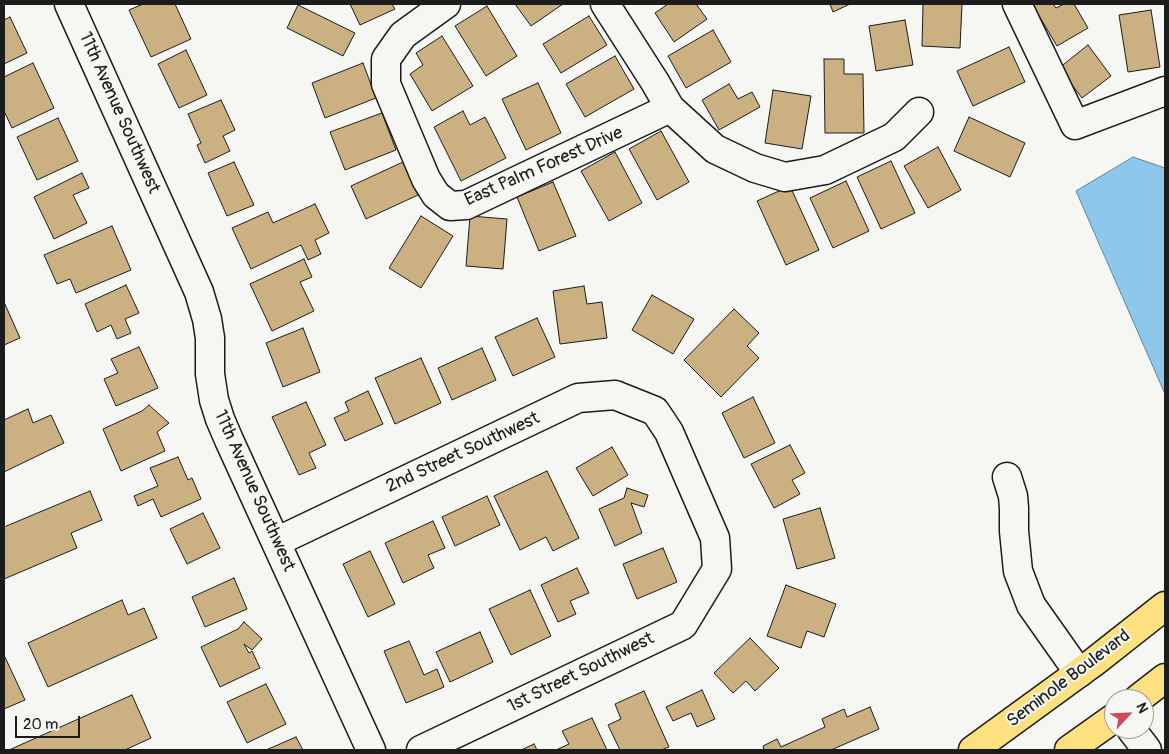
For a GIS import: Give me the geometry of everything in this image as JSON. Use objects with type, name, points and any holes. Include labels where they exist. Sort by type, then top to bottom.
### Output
[{"type":"main road","name":"Seminole Boulevard","points":[[973,750],[1079,673],[1165,606]]},
{"type":"main road","points":[[1151,689],[1165,678]]},
{"type":"main road","points":[[1069,750],[1104,725]]},
{"type":"street","name":"11th Avenue Southwest","points":[[69,4],[199,292],[207,319],[210,338],[210,374],[214,400],[228,440],[371,750]]},
{"type":"street","name":"East Palm Forest Drive","points":[[446,4],[403,35],[386,59],[386,84],[426,179],[436,195],[450,206],[466,205],[670,108]]},
{"type":"street","points":[[605,4],[670,108],[716,149],[755,168],[785,177],[825,170],[894,137],[919,112]]},
{"type":"street","points":[[1017,4],[1075,125],[1165,91]]},
{"type":"street","name":"2nd Street Southwest","points":[[276,542],[578,398],[615,395],[655,411],[669,432],[715,538],[717,569]]},
{"type":"street","points":[[1007,477],[1013,496],[1018,571],[1031,605],[1079,673]]},
{"type":"street","name":"1st Street Southwest","points":[[421,750],[683,625],[717,569]]},
{"type":"street","points":[[1139,739],[1147,750]]},
{"type":"water","points":[[1133,157],[1165,168],[1165,394],[1076,191]]},
{"type":"building","points":[[143,4],[175,4],[191,39],[151,57],[129,10]]},
{"type":"building","points":[[350,4],[392,4],[395,9],[360,25]]},
{"type":"building","points":[[515,4],[563,4],[531,26]]},
{"type":"building","points":[[668,4],[696,4],[707,19],[674,42],[655,13]]},
{"type":"building","points":[[830,4],[850,4],[833,12]]},
{"type":"building","points":[[923,4],[962,4],[960,48],[922,46]]},
{"type":"building","points":[[1032,4],[1053,4],[1056,8],[1064,4],[1074,4],[1088,28],[1057,46]]},
{"type":"building","points":[[298,5],[355,33],[343,56],[287,28]]},
{"type":"building","points":[[487,6],[517,56],[486,76],[455,26]]},
{"type":"building","points":[[1151,10],[1160,67],[1128,72],[1119,15]]},
{"type":"building","points":[[589,16],[607,45],[561,73],[543,44]]},
{"type":"building","points":[[10,17],[27,53],[4,64],[4,20]]},
{"type":"building","points":[[905,20],[913,65],[876,71],[869,26]]},
{"type":"building","points":[[713,30],[731,62],[686,88],[668,56]]},
{"type":"building","points":[[442,36],[473,86],[432,111],[410,74],[423,65],[416,53]]},
{"type":"building","points":[[1088,45],[1111,76],[1082,98],[1059,68]]},
{"type":"building","points":[[1009,47],[1025,82],[973,106],[957,71]]},
{"type":"building","points":[[186,50],[207,95],[179,108],[158,64]]},
{"type":"building","points":[[615,56],[634,89],[585,117],[566,84]]},
{"type":"building","points":[[824,59],[844,59],[844,74],[863,74],[864,133],[825,133]]},
{"type":"building","points":[[33,63],[54,108],[12,128],[4,111],[4,77]]},
{"type":"building","points":[[363,63],[376,98],[325,118],[312,83]]},
{"type":"building","points":[[538,83],[561,133],[526,150],[502,99]]},
{"type":"building","points":[[729,84],[738,99],[752,92],[760,107],[719,130],[702,100]]},
{"type":"building","points":[[773,90],[811,96],[802,149],[765,143]]},
{"type":"building","points":[[221,100],[235,130],[223,136],[230,151],[205,163],[197,145],[201,143],[188,114]]},
{"type":"building","points":[[463,111],[470,125],[485,117],[506,158],[461,181],[434,127]]},
{"type":"building","points":[[382,113],[396,150],[345,170],[330,132]]},
{"type":"building","points":[[969,117],[1025,143],[1010,177],[954,151]]},
{"type":"building","points":[[58,118],[78,161],[37,180],[17,137]]},
{"type":"building","points":[[661,131],[689,182],[657,200],[629,149]]},
{"type":"building","points":[[938,147],[961,190],[928,208],[904,166]]},
{"type":"building","points":[[615,152],[642,203],[609,221],[581,171]]},
{"type":"building","points":[[891,161],[915,213],[881,229],[857,177]]},
{"type":"building","points":[[234,162],[254,205],[227,216],[208,173]]},
{"type":"building","points":[[403,162],[418,195],[366,219],[351,186]]},
{"type":"building","points":[[82,173],[89,188],[73,195],[87,223],[54,239],[34,197]]},
{"type":"building","points":[[846,181],[869,231],[833,248],[810,198]]},
{"type":"building","points":[[553,182],[576,236],[539,251],[517,197]]},
{"type":"building","points":[[790,186],[819,250],[786,265],[757,201]]},
{"type":"building","points":[[315,204],[329,233],[315,240],[321,254],[308,260],[301,245],[251,269],[232,228],[268,212],[273,223]]},
{"type":"building","points":[[421,216],[453,236],[421,288],[389,268]]},
{"type":"building","points":[[470,216],[507,219],[503,269],[466,266]]},
{"type":"building","points":[[112,226],[131,270],[76,293],[70,279],[57,284],[44,255]]},
{"type":"building","points":[[304,259],[312,277],[300,282],[314,311],[272,331],[250,284]]},
{"type":"building","points":[[126,285],[139,313],[125,319],[131,333],[117,339],[111,325],[97,332],[85,304]]},
{"type":"building","points":[[584,286],[587,304],[602,302],[607,338],[560,344],[553,291]]},
{"type":"building","points":[[652,295],[694,319],[673,354],[632,330]]},
{"type":"building","points":[[4,302],[20,338],[4,345]]},
{"type":"building","points":[[734,309],[759,333],[747,346],[759,358],[721,397],[684,360]]},
{"type":"building","points":[[537,318],[555,357],[513,376],[495,337]]},
{"type":"building","points":[[303,328],[320,372],[283,387],[266,343]]},
{"type":"building","points":[[139,347],[158,388],[116,406],[104,379],[118,373],[111,359]]},
{"type":"building","points":[[482,348],[496,380],[452,400],[438,368]]},
{"type":"building","points":[[421,358],[441,403],[395,424],[375,378]]},
{"type":"building","points":[[368,391],[383,424],[345,441],[334,418],[349,411],[345,402]]},
{"type":"building","points":[[753,397],[775,443],[744,458],[722,413]]},
{"type":"building","points":[[306,402],[326,445],[309,453],[316,468],[299,475],[272,417]]},
{"type":"building","points":[[149,405],[169,423],[157,432],[165,451],[121,471],[103,429],[142,411]]},
{"type":"building","points":[[28,409],[33,423],[51,415],[64,443],[4,472],[4,420]]},
{"type":"building","points":[[790,445],[805,473],[792,480],[800,494],[774,508],[751,464]]},
{"type":"building","points":[[612,447],[628,475],[593,496],[576,468]]},
{"type":"building","points":[[178,457],[188,480],[192,478],[201,499],[161,517],[153,499],[138,506],[134,496],[158,486],[150,468]]},
{"type":"building","points":[[547,471],[579,538],[553,551],[546,537],[520,550],[494,496]]},
{"type":"building","points":[[627,488],[648,495],[644,507],[631,503],[642,533],[615,546],[599,509],[624,498]]},
{"type":"building","points":[[90,491],[102,520],[71,533],[77,548],[4,579],[4,527]]},
{"type":"building","points":[[487,496],[500,525],[455,546],[442,517]]},
{"type":"building","points":[[820,508],[835,558],[797,569],[783,519]]},
{"type":"building","points":[[203,513],[220,548],[187,564],[170,529]]},
{"type":"building","points":[[433,521],[445,548],[428,555],[434,568],[403,583],[385,543]]},
{"type":"building","points":[[663,548],[677,582],[637,599],[623,564]]},
{"type":"building","points":[[370,551],[395,604],[368,617],[343,564]]},
{"type":"building","points":[[577,568],[589,593],[570,601],[576,614],[558,622],[541,585]]},
{"type":"building","points":[[234,578],[247,609],[205,627],[192,597]]},
{"type":"building","points":[[786,585],[836,604],[824,637],[807,631],[801,648],[767,636]]},
{"type":"building","points":[[530,590],[551,636],[511,655],[489,609]]},
{"type":"building","points":[[122,600],[128,615],[144,608],[157,638],[48,687],[28,643]]},
{"type":"building","points":[[244,622],[262,639],[252,650],[244,644],[249,653],[252,651],[260,668],[220,687],[201,647],[238,629]]},
{"type":"building","points":[[480,632],[493,662],[450,682],[436,652]]},
{"type":"building","points":[[750,638],[779,668],[755,691],[746,681],[733,693],[714,673]]},
{"type":"building","points":[[409,641],[424,675],[437,669],[444,687],[406,703],[384,651]]},
{"type":"building","points":[[4,655],[25,700],[4,709]]},
{"type":"building","points":[[266,684],[286,724],[247,743],[227,702]]},
{"type":"building","points":[[702,690],[715,719],[697,727],[691,713],[673,721],[666,707]]},
{"type":"building","points":[[644,691],[669,747],[661,750],[620,750],[608,725],[621,719],[615,704]]},
{"type":"building","points":[[132,695],[151,738],[125,750],[9,750]]},
{"type":"building","points":[[870,707],[879,729],[831,750],[764,750],[763,746],[777,739],[781,747],[825,727],[822,719],[844,709],[847,717]]},
{"type":"building","points":[[592,718],[607,750],[556,750],[569,744],[562,731]]},
{"type":"building","points":[[296,737],[303,750],[266,750]]},
{"type":"building","points":[[534,744],[537,750],[521,750]]}]
